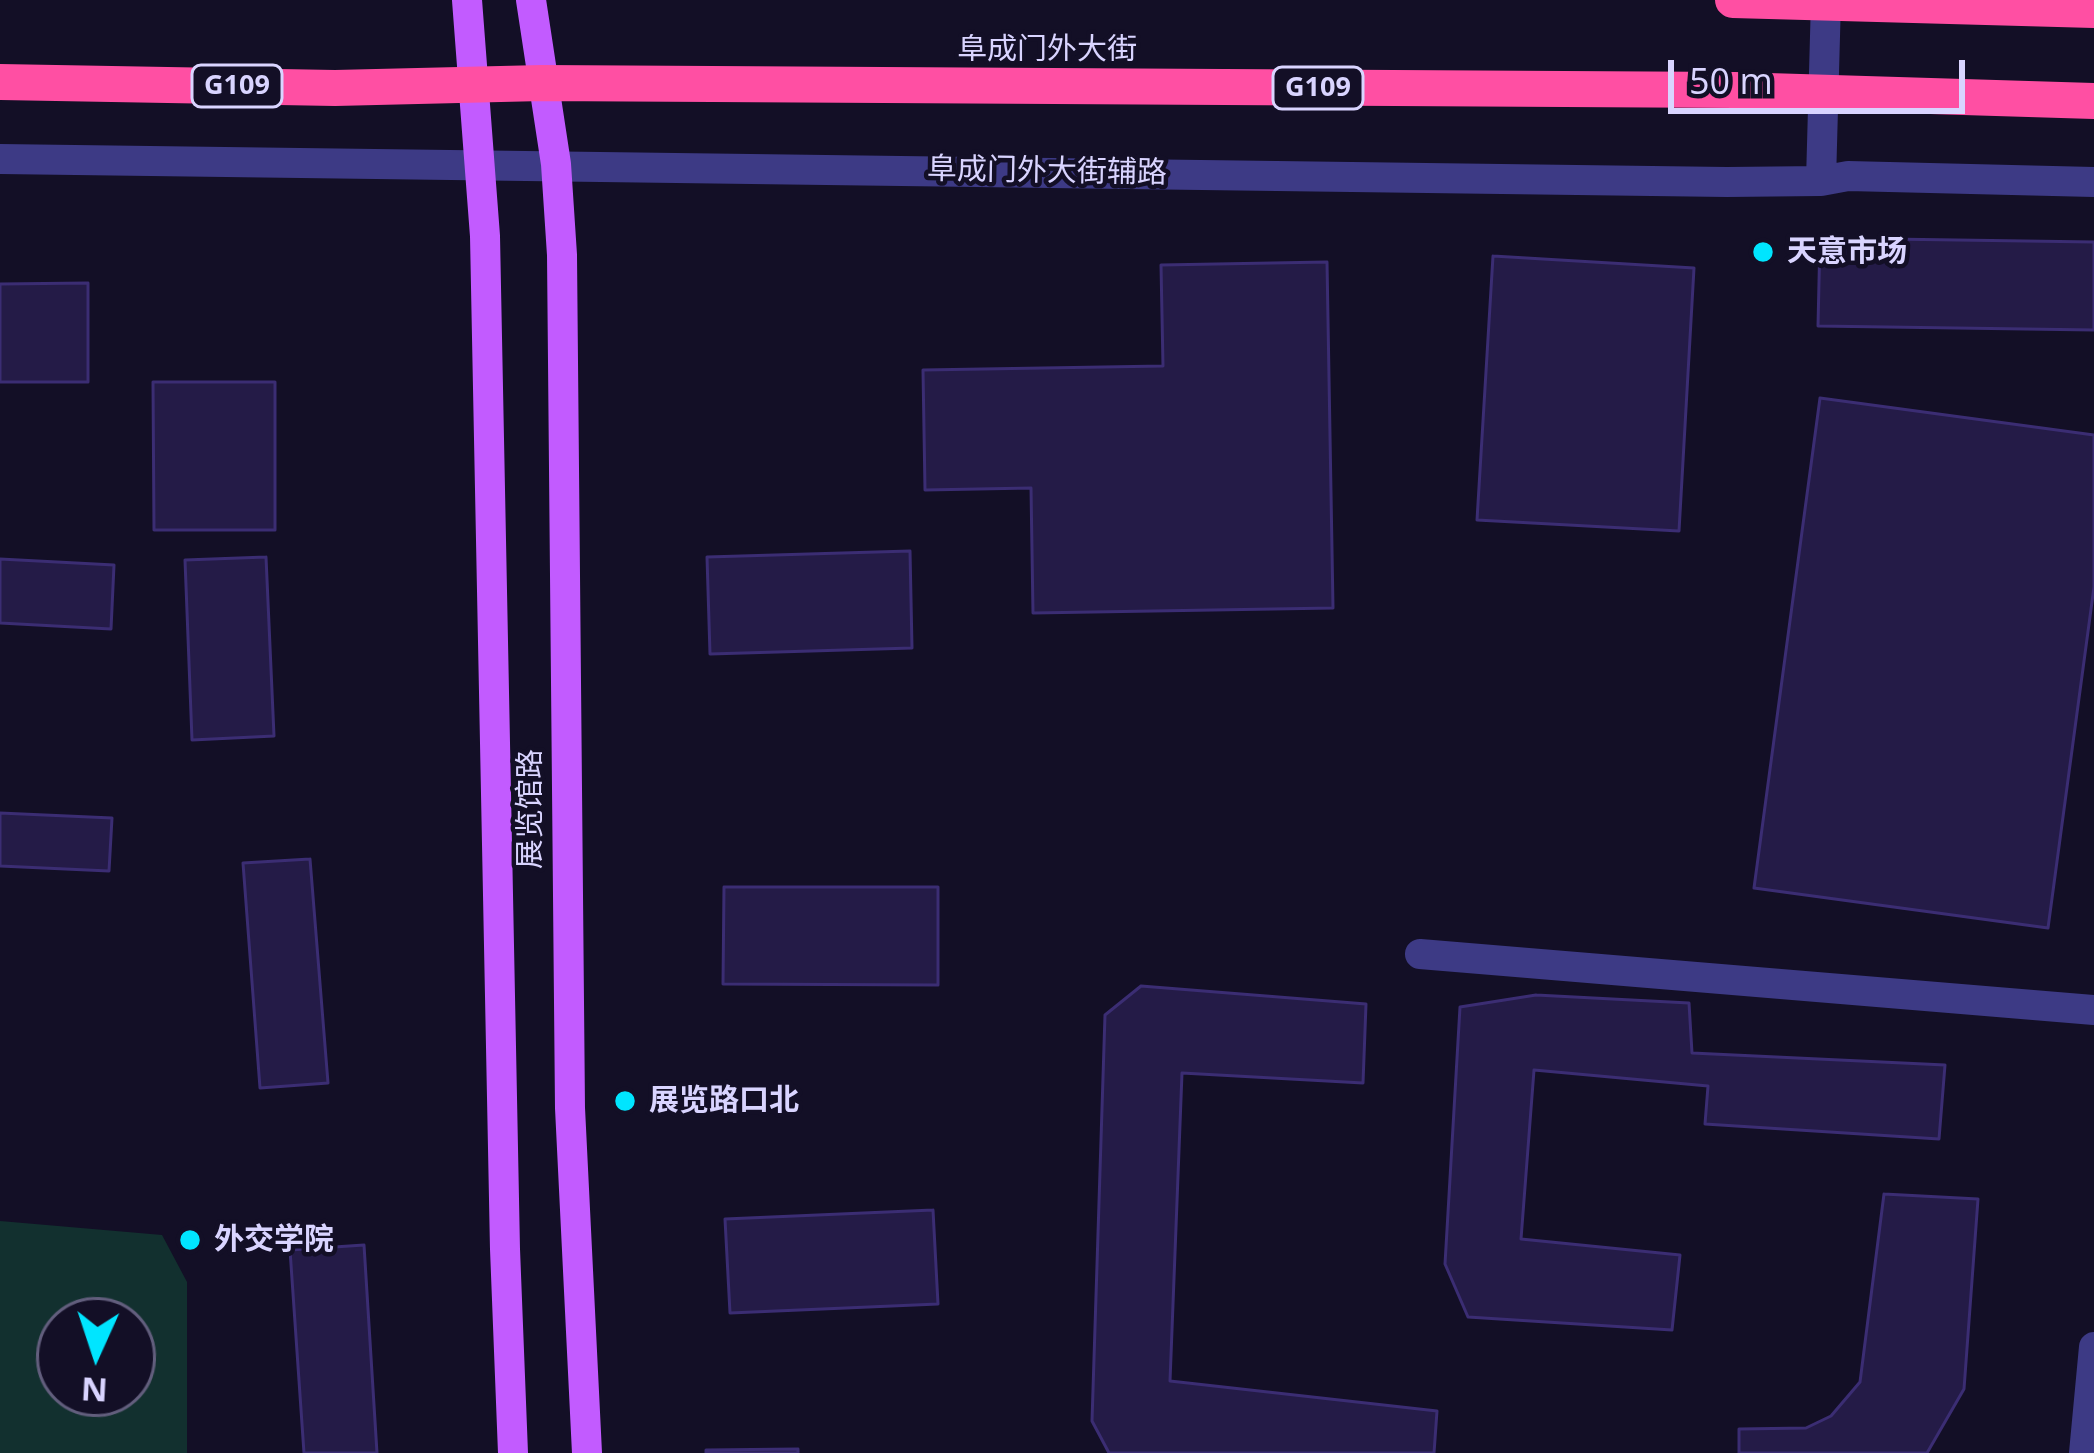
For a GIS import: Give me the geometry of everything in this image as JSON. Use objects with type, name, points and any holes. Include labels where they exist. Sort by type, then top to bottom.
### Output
[{"type":"highway","points":[[1733,0],[2094,10]]},
{"type":"highway","name":"阜成门外大街","points":[[0,82],[334,88],[542,83],[1822,92],[2094,101]]},
{"type":"main road","name":"展览馆路","points":[[467,0],[482,165],[513,1453]]},
{"type":"main road","name":"展览馆路","points":[[531,0],[556,164],[562,255],[570,1108],[586,1453]]},
{"type":"street","points":[[1821,181],[1826,1]]},
{"type":"street","name":"阜成门外大街辅路","points":[[0,159],[2094,182]]},
{"type":"street","points":[[1420,954],[2094,1010]]},
{"type":"street","points":[[2084,1453],[2094,1347]]},
{"type":"green space","points":[[0,1221],[162,1235],[187,1282],[187,1453],[0,1453]]},
{"type":"building","points":[[1820,238],[2094,242],[2094,330],[1818,326]]},
{"type":"building","points":[[1493,256],[1694,268],[1679,531],[1477,520]]},
{"type":"building","points":[[1327,262],[1333,608],[1033,613],[1031,488],[925,490],[923,370],[1163,366],[1161,265]]},
{"type":"building","points":[[88,283],[88,382],[0,382],[0,284]]},
{"type":"building","points":[[153,382],[275,382],[275,530],[154,530]]},
{"type":"building","points":[[1820,398],[2094,435],[2094,587],[2048,928],[1754,888]]},
{"type":"building","points":[[910,551],[912,648],[710,654],[707,557]]},
{"type":"building","points":[[266,557],[274,736],[192,740],[185,560]]},
{"type":"building","points":[[0,559],[114,565],[111,629],[0,623]]},
{"type":"building","points":[[0,813],[112,818],[109,871],[0,866]]},
{"type":"building","points":[[310,859],[328,1083],[260,1088],[243,863]]},
{"type":"building","points":[[724,887],[938,887],[938,985],[723,984]]},
{"type":"building","points":[[1141,986],[1366,1004],[1363,1083],[1182,1073],[1170,1381],[1437,1411],[1434,1453],[1109,1453],[1092,1421],[1105,1015]]},
{"type":"building","points":[[1536,995],[1689,1003],[1692,1053],[1945,1065],[1939,1139],[1705,1124],[1708,1086],[1534,1070],[1521,1239],[1680,1255],[1672,1330],[1468,1317],[1445,1264],[1460,1007]]},
{"type":"building","points":[[1884,1194],[1978,1199],[1964,1389],[1927,1453],[1739,1453],[1739,1429],[1806,1428],[1831,1416],[1860,1382]]},
{"type":"building","points":[[933,1210],[938,1304],[730,1313],[725,1219]]},
{"type":"building","points":[[364,1245],[377,1453],[304,1453],[290,1250]]},
{"type":"building","points":[[798,1449],[798,1453],[706,1453],[706,1450]]},
{"type":"place","name":"天意市场","points":[[1763,252]]},
{"type":"place","name":"展览路口北","points":[[625,1101]]},
{"type":"place","name":"外交学院","points":[[190,1240]]}]
